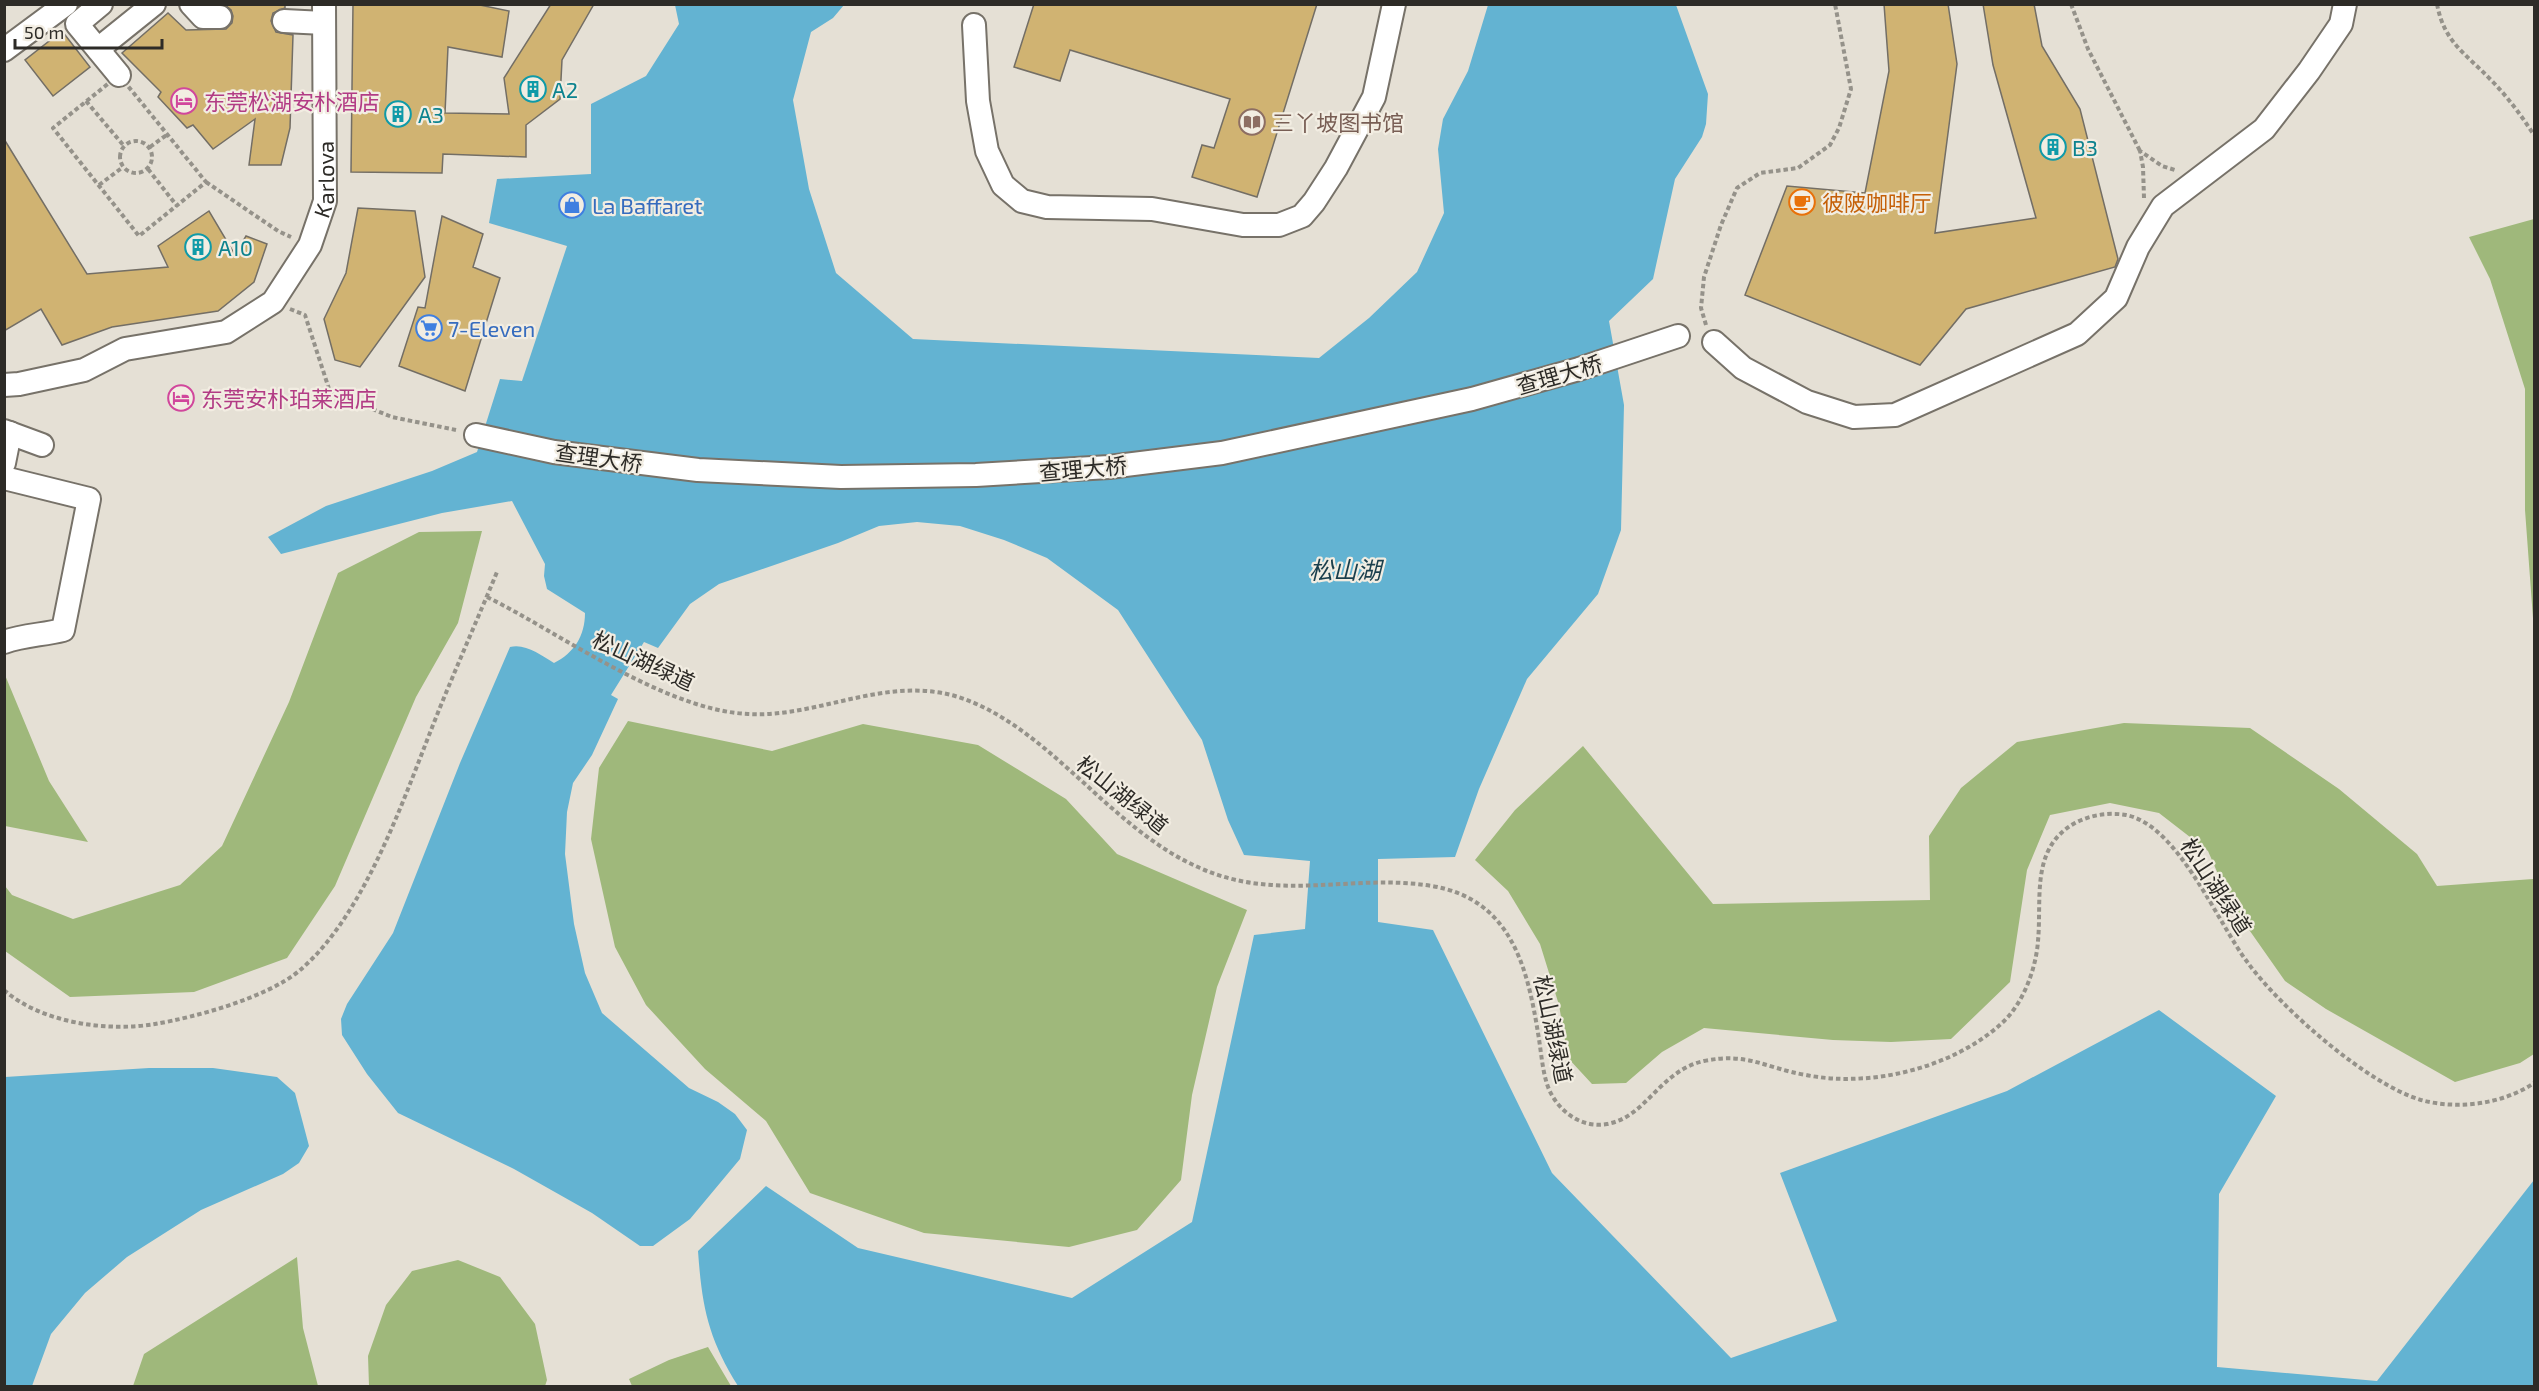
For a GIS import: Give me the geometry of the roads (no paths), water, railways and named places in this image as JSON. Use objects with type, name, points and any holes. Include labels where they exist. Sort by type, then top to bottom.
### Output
[{"type":"street","points":[[4,50],[66,4]]},
{"type":"street","points":[[101,4],[77,24],[119,75]]},
{"type":"street","points":[[98,50],[154,4]]},
{"type":"street","points":[[191,4],[203,17],[220,17]]},
{"type":"street","points":[[974,25],[978,102],[987,151],[1003,185],[1022,201],[1047,207],[1075,209],[1152,209],[1243,225],[1279,225],[1302,216],[1314,202],[1336,168],[1374,97],[1394,4]]},
{"type":"street","points":[[1714,342],[1743,368],[1807,402],[1854,417],[1895,415],[2077,334],[2116,298],[2138,247],[2163,206],[2264,129],[2309,71],[2341,24],[2345,4]]},
{"type":"street","points":[[284,21],[324,14]]},
{"type":"street","name":"Karlova","points":[[4,385],[84,370],[124,349],[226,332],[273,302],[310,245],[325,201],[324,14]]},
{"type":"street","name":"查理大桥","points":[[476,435],[554,452],[698,470],[864,477],[976,475],[1109,467],[1222,453],[1472,399],[1579,369],[1678,336]]},
{"type":"street","points":[[4,463],[7,432],[42,445]]},
{"type":"street","points":[[4,478],[89,499],[63,630],[41,635],[23,635],[4,642]]},
{"type":"water","name":"松山湖","points":[[675,5],[844,5],[833,18],[811,32],[793,100],[809,189],[836,273],[913,339],[1319,358],[1369,318],[1417,272],[1444,213],[1438,149],[1443,119],[1468,71],[1488,5],[1676,5],[1708,94],[1706,124],[1702,137],[1675,179],[1653,279],[1609,321],[1624,405],[1621,530],[1598,594],[1527,679],[1479,789],[1455,857],[1378,859],[1378,922],[1433,930],[1552,1173],[1731,1358],[1837,1321],[1780,1173],[2007,1091],[2159,1010],[2276,1096],[2219,1194],[2217,1367],[2377,1381],[2534,1180],[2534,1386],[738,1386],[720,1353],[708,1322],[698,1251],[766,1186],[858,1248],[1072,1298],[1192,1222],[1254,935],[1305,929],[1310,861],[1244,855],[1228,820],[1202,740],[1118,610],[1047,558],[1004,540],[960,526],[917,522],[879,526],[838,543],[719,584],[690,604],[658,648],[644,642],[611,695],[618,699],[592,755],[573,783],[567,812],[565,854],[574,924],[585,973],[602,1013],[689,1088],[718,1102],[735,1114],[747,1130],[740,1159],[690,1219],[653,1246],[640,1246],[592,1213],[514,1169],[398,1113],[367,1074],[342,1035],[341,1019],[347,1004],[393,933],[460,763],[510,647],[527,648],[554,663],[573,649],[577,643],[583,629],[585,613],[547,589],[544,576],[545,564],[512,501],[442,513],[281,554],[268,537],[326,506],[432,471],[477,452],[500,379],[522,381],[567,246],[489,223],[497,179],[591,174],[591,104],[646,76],[679,24]]},
{"type":"water","points":[[149,1068],[213,1068],[277,1077],[295,1093],[309,1146],[299,1163],[283,1174],[201,1210],[127,1257],[85,1293],[51,1334],[32,1386],[5,1386],[5,1077]]},
{"type":"place","name":"A2","points":[[533,89]]},
{"type":"place","name":"东莞松湖安朴酒店","points":[[184,101]]},
{"type":"place","name":"A3","points":[[398,114]]},
{"type":"place","name":"三丫坡图书馆","points":[[1252,122]]},
{"type":"place","name":"B3","points":[[2053,147]]},
{"type":"place","name":"彼陂咖啡厅","points":[[1802,202]]},
{"type":"place","name":"La Baffaret","points":[[572,205]]},
{"type":"place","name":"A10","points":[[198,247]]},
{"type":"place","name":"7-Eleven","points":[[429,328]]},
{"type":"place","name":"东莞安朴珀莱酒店","points":[[181,398]]}]
